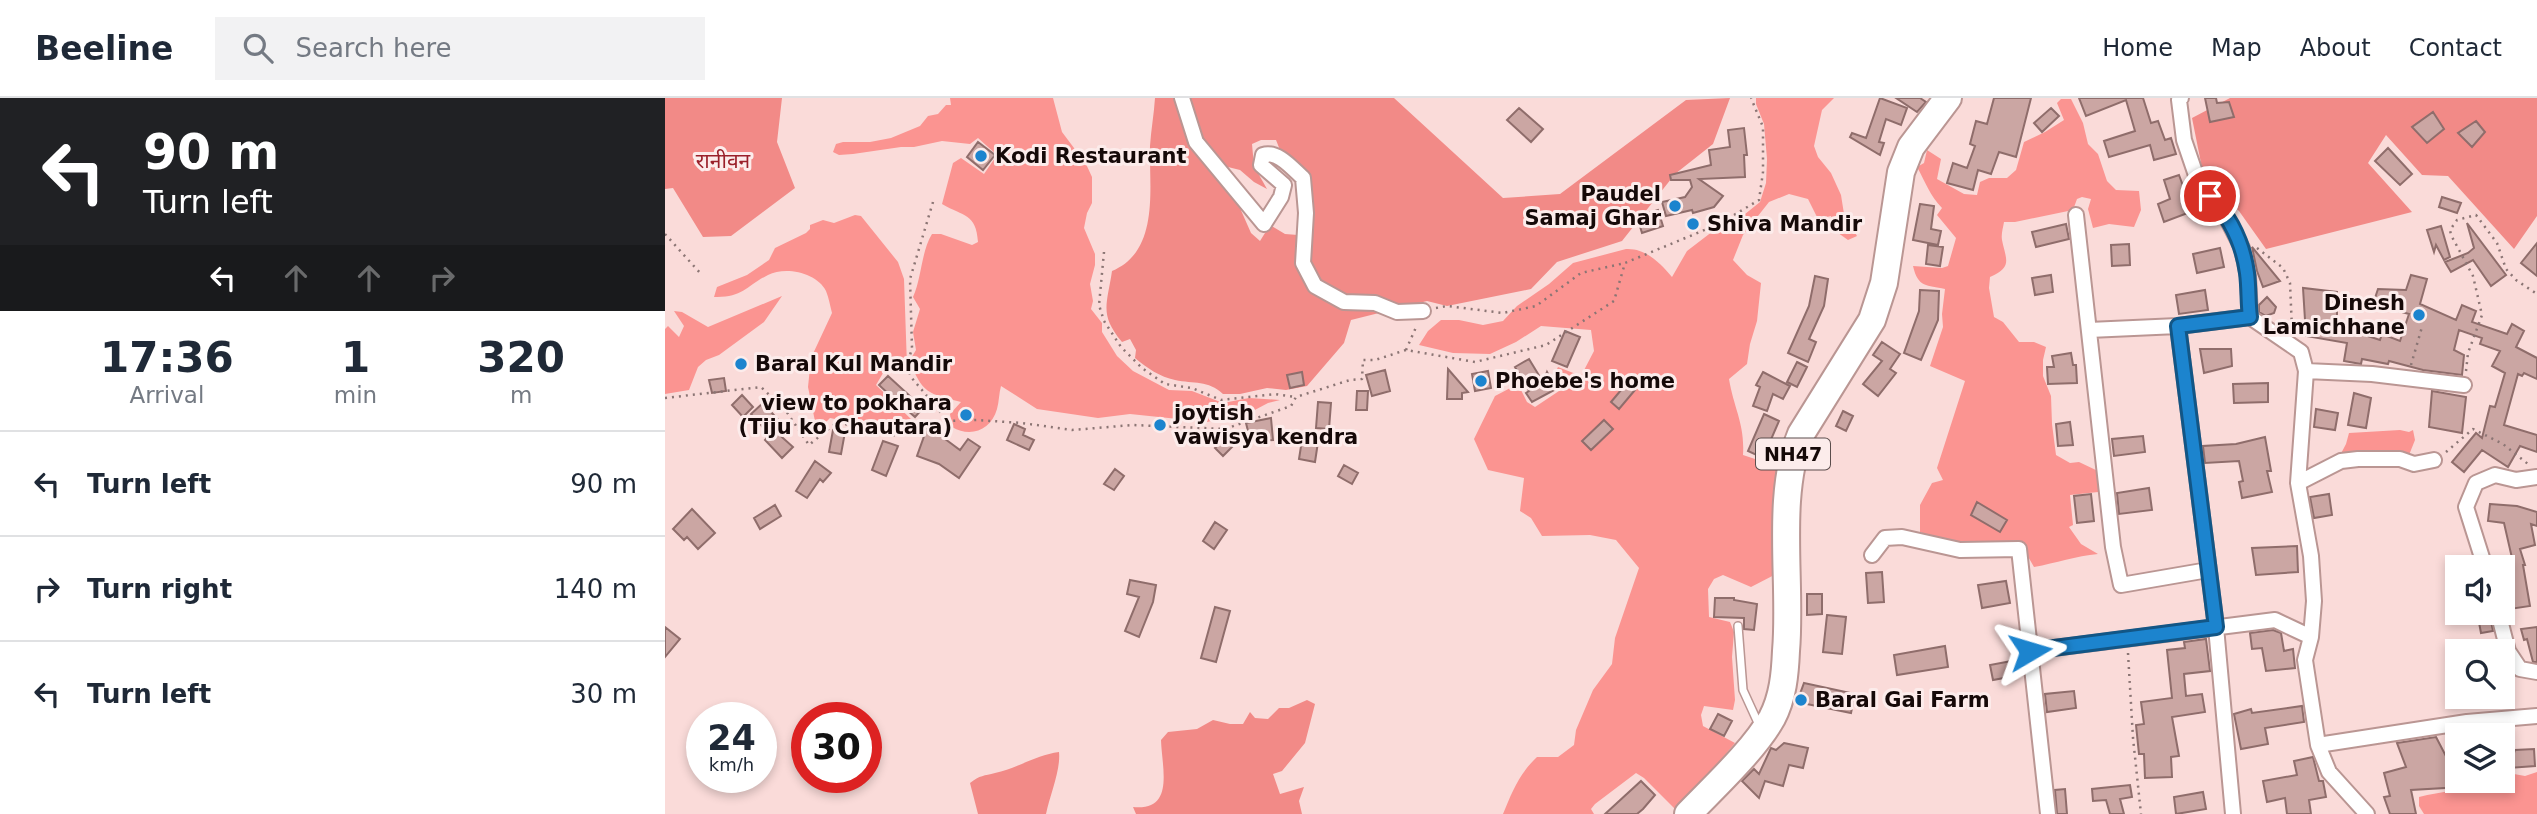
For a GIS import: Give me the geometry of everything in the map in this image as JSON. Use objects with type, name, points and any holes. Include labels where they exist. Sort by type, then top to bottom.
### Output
[{"type":"highway","name":"NH47","points":[[1688,814],[1763,732],[1780,700],[1788,626],[1787,494],[1792,454],[1872,320],[1884,283],[1901,172],[1911,147],[1948,98]]},
{"type":"street","points":[[1182,98],[1196,142],[1263,224],[1281,197],[1285,185],[1261,165],[1263,155],[1268,152],[1275,154],[1303,178],[1306,214],[1303,262],[1315,286],[1344,302],[1375,303],[1397,312],[1423,311]]},
{"type":"street","points":[[2181,98],[2179,100],[2184,139],[2199,184],[2221,208],[2242,248],[2248,276],[2250,317]]},
{"type":"street","points":[[2076,215],[2113,547],[2121,585],[2207,570]]},
{"type":"street","points":[[2089,330],[2178,326],[2250,317],[2301,352],[2306,371],[2298,483],[2311,556],[2314,601],[2311,637],[2305,660],[2318,745],[2329,772],[2367,814]]},
{"type":"street","points":[[2178,326],[2216,627],[2233,814]]},
{"type":"street","points":[[2306,371],[2464,384]]},
{"type":"street","points":[[2298,483],[2341,461],[2400,459],[2413,464],[2434,460]]},
{"type":"street","points":[[2481,555],[2466,507],[2476,484],[2495,475],[2516,480],[2536,472]]},
{"type":"street","points":[[1872,555],[1885,538],[1902,537],[1960,550],[2019,549],[2048,814]]},
{"type":"street","points":[[2030,651],[2275,620],[2311,637]]},
{"type":"street","points":[[2501,625],[2508,651],[2520,669],[2537,672]]},
{"type":"street","points":[[2318,745],[2467,722],[2537,716]]},
{"type":"lane","points":[[1738,626],[1743,690],[1753,716],[1763,732]]},
{"type":"path","points":[[1406,350],[1423,311],[1447,306],[1503,313],[1536,306],[1581,273],[1625,263],[1719,224],[1759,200],[1763,172],[1763,127],[1751,98]]},
{"type":"path","points":[[933,202],[910,279],[912,348],[907,366],[911,377],[949,421]]},
{"type":"path","points":[[2464,384],[2468,353],[2482,315],[2473,276],[2451,235],[2457,220],[2476,215],[2497,243],[2507,269],[2516,280],[2537,293]]},
{"type":"path","points":[[665,234],[701,274]]},
{"type":"path","points":[[2236,236],[2252,243],[2283,268],[2290,283],[2293,346]]},
{"type":"path","points":[[1104,252],[1100,305],[1104,321],[1121,347],[1142,368],[1165,384],[1192,388],[1221,400],[1275,394],[1296,397],[1350,380],[1362,379],[1363,360],[1375,360],[1406,350],[1475,362],[1546,345],[1613,301],[1625,263]]},
{"type":"path","points":[[2408,379],[2422,327]]},
{"type":"path","points":[[665,397],[761,387],[786,411],[810,445],[837,422],[899,436],[916,428],[949,421],[1022,423],[1072,430],[1133,425],[1225,429],[1291,406],[1296,397]]},
{"type":"path","points":[[2434,460],[2473,429],[2503,444],[2536,472]]},
{"type":"path","points":[[2127,638],[2141,814]]},
{"type":"shaded area","points":[[950,98],[1053,98],[1062,132],[1086,164],[1092,177],[1092,203],[1084,228],[1095,254],[1090,284],[1093,301],[1091,309],[1102,323],[1102,332],[1117,356],[1133,371],[1169,390],[1192,391],[1223,403],[1249,398],[1280,400],[1251,412],[1207,422],[1130,414],[1098,418],[1037,409],[1001,386],[997,409],[985,427],[966,432],[952,427],[950,414],[961,402],[941,397],[923,386],[910,360],[916,350],[913,332],[920,309],[913,297],[932,234],[941,234],[972,245],[978,242],[972,221],[942,204],[953,163],[961,158],[984,174],[997,155],[978,138],[970,144],[942,141],[853,154],[839,155],[833,152],[836,144],[891,138],[920,126],[928,116],[938,114],[946,105],[951,105]]},
{"type":"shaded area","points":[[1756,98],[1834,98],[1822,110],[1814,146],[1818,157],[1831,173],[1841,195],[1844,214],[1857,236],[1848,240],[1834,230],[1831,216],[1818,219],[1808,199],[1789,194],[1769,202],[1743,235],[1733,260],[1747,275],[1761,283],[1757,321],[1747,364],[1729,379],[1741,425],[1743,455],[1767,463],[1786,459],[1780,572],[1751,587],[1723,575],[1714,579],[1708,589],[1709,617],[1730,622],[1734,632],[1732,657],[1735,700],[1733,710],[1704,706],[1701,715],[1703,726],[1735,743],[1678,812],[1636,773],[1595,804],[1591,809],[1594,814],[1503,814],[1521,777],[1537,757],[1558,757],[1574,745],[1576,730],[1593,690],[1612,664],[1615,638],[1639,568],[1616,540],[1590,535],[1542,536],[1531,518],[1520,511],[1524,478],[1488,470],[1474,439],[1495,396],[1518,384],[1527,402],[1535,407],[1562,389],[1553,377],[1558,367],[1581,376],[1594,351],[1591,330],[1541,326],[1490,354],[1453,353],[1419,345],[1428,331],[1441,320],[1459,320],[1483,325],[1503,321],[1517,306],[1573,263],[1633,249],[1652,257],[1672,277],[1687,251],[1717,228],[1729,227],[1760,202],[1766,183],[1767,159],[1764,124]]},
{"type":"shaded area","points":[[2061,99],[2071,99],[2083,123],[2088,144],[2098,154],[2107,181],[2116,190],[2139,191],[2141,210],[2134,227],[2109,224],[2093,228],[2088,209],[2091,199],[2082,197],[2077,199],[2073,210],[2004,222],[2002,238],[2005,266],[1990,277],[1994,317],[2003,322],[2019,342],[2034,342],[2046,347],[2043,376],[2051,396],[2056,455],[2070,463],[2079,462],[2100,472],[2098,492],[2070,495],[2073,525],[2069,527],[2081,544],[2098,554],[2034,567],[2022,546],[1942,542],[1920,532],[1920,505],[1932,483],[1943,480],[1937,468],[1965,381],[1930,366],[1943,327],[1945,289],[1921,282],[1913,266],[1948,266],[1956,238],[1937,215],[1942,208],[1917,167],[1924,163],[1927,150],[1941,159],[1937,179],[1964,194],[1977,195],[1980,182],[1989,178],[2007,178],[2016,170],[2024,142],[2064,120],[2057,103]]},
{"type":"shaded area","points":[[855,215],[861,216],[898,262],[904,279],[907,366],[886,368],[876,385],[913,421],[899,430],[830,418],[817,431],[808,387],[811,358],[832,313],[826,291],[816,280],[792,271],[775,272],[732,296],[714,297],[717,287],[747,275],[769,260],[775,248],[806,233],[810,225],[823,220],[834,223]]},
{"type":"shaded area","points":[[782,296],[764,322],[698,367],[689,390],[665,394],[665,329],[668,326],[679,337],[684,326],[674,311],[682,312],[708,327]]},
{"type":"shaded area","points":[[2413,430],[2415,440],[2409,455],[2361,450],[2336,463],[2349,433]]},
{"type":"shaded area","points":[[2537,772],[2537,814],[2424,814],[2419,806],[2419,797],[2445,792],[2515,793],[2515,774],[2525,776]]},
{"type":"green space","name":"रानीवन","points":[[665,98],[782,98],[777,142],[795,188],[731,236],[703,237],[673,188],[665,189]]},
{"type":"green space","points":[[1155,98],[1179,98],[1189,143],[1236,199],[1251,233],[1260,241],[1270,225],[1285,234],[1311,236],[1310,184],[1282,155],[1276,140],[1261,140],[1252,144],[1254,166],[1267,189],[1240,170],[1216,164],[1198,142],[1185,98],[1394,98],[1503,198],[1560,194],[1686,100],[1730,98],[1713,144],[1675,174],[1622,241],[1557,262],[1531,289],[1447,306],[1427,301],[1351,320],[1344,343],[1307,386],[1223,394],[1206,384],[1169,379],[1149,369],[1135,358],[1136,350],[1130,339],[1122,342],[1107,316],[1112,271],[1127,262],[1138,249],[1149,217],[1150,146]]},
{"type":"green space","points":[[2230,98],[2537,98],[2537,216],[2514,249],[2448,176],[2422,175],[2386,135],[2368,163],[2412,212],[2266,249],[2239,211],[2204,178],[2192,118]]},
{"type":"green space","points":[[1307,700],[1315,704],[1305,743],[1282,771],[1273,774],[1280,794],[1304,787],[1299,801],[1302,814],[1136,814],[1133,807],[1146,806],[1161,795],[1164,775],[1161,740],[1168,732],[1197,729],[1213,720],[1243,724],[1250,712],[1255,718],[1268,719],[1279,708],[1289,708]]},
{"type":"green space","points":[[1059,752],[1057,774],[1046,814],[978,814],[970,783],[982,776]]},
{"type":"building","points":[[1880,98],[1907,108],[1901,125],[1886,119],[1879,142],[1884,143],[1880,155],[1850,137],[1852,133],[1866,138]]},
{"type":"building","points":[[1896,98],[1920,98],[1926,102],[1917,112]]},
{"type":"building","points":[[1994,98],[2031,98],[2016,157],[1999,152],[1991,174],[1978,170],[1973,190],[1947,183],[1953,163],[1967,168],[1975,146],[1970,144],[1976,121],[1987,124]]},
{"type":"building","points":[[2079,98],[2143,98],[2151,123],[2158,121],[2165,140],[2171,138],[2176,154],[2154,160],[2150,145],[2109,157],[2104,141],[2135,131],[2126,100],[2086,116]]},
{"type":"building","points":[[2205,98],[2216,98],[2217,103],[2229,102],[2234,117],[2210,122]]},
{"type":"building","points":[[1519,108],[1543,129],[1531,142],[1507,120]]},
{"type":"building","points":[[2051,108],[2059,116],[2042,132],[2034,123]]},
{"type":"building","points":[[2433,112],[2444,129],[2427,143],[2412,127]]},
{"type":"building","points":[[2476,121],[2485,132],[2472,147],[2458,133]]},
{"type":"building","points":[[1744,128],[1747,155],[1744,155],[1745,177],[1699,179],[1723,196],[1714,207],[1666,216],[1662,202],[1685,197],[1692,187],[1690,180],[1671,180],[1670,175],[1711,165],[1709,150],[1730,147],[1728,130]]},
{"type":"building","name":"Kodi Restaurant","points":[[978,142],[995,155],[983,170],[967,157]]},
{"type":"building","points":[[2388,148],[2412,174],[2400,185],[2375,161]]},
{"type":"building","points":[[2179,175],[2189,202],[2197,196],[2206,206],[2164,222],[2158,204],[2170,199],[2164,180]]},
{"type":"building","points":[[2442,197],[2461,203],[2457,213],[2439,207]]},
{"type":"building","points":[[1920,204],[1934,206],[1931,229],[1941,231],[1938,245],[1913,240]]},
{"type":"building","points":[[1658,210],[1663,226],[1642,233],[1637,217]]},
{"type":"building","points":[[2467,223],[2506,275],[2491,286],[2473,260],[2451,272],[2445,262],[2474,248]]},
{"type":"building","points":[[2066,224],[2069,239],[2036,247],[2032,232]]},
{"type":"building","points":[[2441,226],[2450,257],[2444,260],[2436,245],[2434,252],[2427,230]]},
{"type":"building","points":[[2537,243],[2537,276],[2521,263]]},
{"type":"building","points":[[2129,244],[2130,265],[2112,266],[2111,245]]},
{"type":"building","points":[[1928,245],[1943,247],[1940,266],[1926,264]]},
{"type":"building","points":[[2252,247],[2280,281],[2263,287]]},
{"type":"building","points":[[2220,248],[2224,267],[2197,273],[2193,254]]},
{"type":"building","points":[[2051,275],[2053,292],[2035,295],[2032,278]]},
{"type":"building","points":[[2411,275],[2427,279],[2420,304],[2456,320],[2462,305],[2476,311],[2472,322],[2507,334],[2512,324],[2524,331],[2516,347],[2537,358],[2537,379],[2524,373],[2522,376],[2518,374],[2504,425],[2537,435],[2537,452],[2520,446],[2508,467],[2482,450],[2464,472],[2452,462],[2476,433],[2482,438],[2490,406],[2495,407],[2505,373],[2492,366],[2500,351],[2480,344],[2482,338],[2459,330],[2454,350],[2464,355],[2462,375],[2423,370],[2389,361],[2388,364],[2362,359],[2361,364],[2344,361],[2347,343],[2306,336],[2303,288],[2337,292],[2337,326],[2380,340],[2382,334],[2400,341],[2409,314],[2373,304],[2378,289],[2406,290]]},
{"type":"building","points":[[1815,276],[1828,279],[1824,306],[1809,339],[1816,342],[1808,362],[1788,353],[1809,306]]},
{"type":"building","points":[[1920,290],[1939,291],[1938,320],[1921,360],[1904,353],[1919,311]]},
{"type":"building","points":[[2205,290],[2208,310],[2179,314],[2176,295]]},
{"type":"building","points":[[2267,297],[2276,307],[2274,313],[2266,316],[2259,312],[2259,305]]},
{"type":"building","points":[[1565,331],[1580,337],[1567,367],[1552,361]]},
{"type":"building","points":[[1882,342],[1900,354],[1890,369],[1896,373],[1878,396],[1863,384],[1882,361],[1873,355]]},
{"type":"building","points":[[2200,349],[2231,349],[2232,366],[2204,373]]},
{"type":"building","points":[[2071,353],[2073,365],[2076,365],[2077,383],[2048,384],[2047,367],[2054,367],[2052,356]]},
{"type":"building","points":[[1529,359],[1543,382],[1547,372],[1556,389],[1532,402],[1526,393],[1529,391],[1515,367]]},
{"type":"building","points":[[1797,362],[1807,367],[1797,387],[1787,382]]},
{"type":"building","points":[[1448,369],[1468,392],[1462,393],[1462,399],[1447,399]]},
{"type":"building","points":[[1385,370],[1390,391],[1372,396],[1366,375]]},
{"type":"building","name":"Phoebe's home","points":[[1488,371],[1491,388],[1475,391],[1472,374]]},
{"type":"building","points":[[1302,372],[1304,385],[1290,388],[1287,375]]},
{"type":"building","points":[[1763,372],[1790,386],[1783,399],[1773,394],[1767,411],[1753,406],[1760,387],[1756,385]]},
{"type":"building","points":[[888,376],[923,408],[915,417],[898,402],[900,396],[895,400],[879,385]]},
{"type":"building","points":[[1632,377],[1640,384],[1619,409],[1611,402]]},
{"type":"building","points":[[724,378],[726,391],[712,393],[709,380]]},
{"type":"building","points":[[2268,383],[2268,402],[2234,403],[2233,384]]},
{"type":"building","points":[[1357,391],[1368,391],[1367,410],[1356,410]]},
{"type":"building","points":[[2432,391],[2466,397],[2462,433],[2429,427]]},
{"type":"building","points":[[2354,393],[2371,398],[2366,428],[2348,425]]},
{"type":"building","points":[[742,395],[753,407],[743,417],[732,405]]},
{"type":"building","points":[[1318,402],[1331,403],[1329,429],[1316,428]]},
{"type":"building","points":[[763,403],[780,422],[768,433],[751,414]]},
{"type":"building","points":[[2316,409],[2338,413],[2335,430],[2314,427]]},
{"type":"building","points":[[1843,411],[1853,416],[1846,431],[1836,426]]},
{"type":"building","points":[[1764,414],[1779,421],[1763,458],[1748,451]]},
{"type":"building","points":[[1271,418],[1273,440],[1262,441],[1261,436],[1250,439],[1246,423]]},
{"type":"building","points":[[1604,420],[1613,429],[1591,450],[1582,441]]},
{"type":"building","points":[[2070,422],[2073,445],[2058,446],[2056,424]]},
{"type":"building","points":[[1014,424],[1025,429],[1023,435],[1034,440],[1029,450],[1007,440]]},
{"type":"building","points":[[927,428],[942,433],[941,436],[960,450],[968,439],[980,447],[959,478],[939,464],[917,456]]},
{"type":"building","points":[[774,430],[793,447],[782,458],[765,440]]},
{"type":"building","points":[[833,430],[845,432],[841,454],[829,452]]},
{"type":"building","points":[[2143,436],[2145,452],[2114,456],[2112,439]]},
{"type":"building","points":[[2265,437],[2271,471],[2267,471],[2272,492],[2242,498],[2239,482],[2243,481],[2239,461],[2205,463],[2203,446],[2236,444]]},
{"type":"building","points":[[1225,438],[1233,446],[1223,456],[1215,448]]},
{"type":"building","points":[[1302,440],[1318,442],[1315,462],[1299,459]]},
{"type":"building","points":[[883,441],[898,446],[886,476],[872,470]]},
{"type":"building","points":[[815,461],[831,473],[823,482],[820,479],[807,498],[796,491]]},
{"type":"building","points":[[1344,465],[1358,473],[1352,484],[1338,476]]},
{"type":"building","points":[[1115,469],[1124,476],[1114,490],[1104,484]]},
{"type":"building","points":[[2149,488],[2152,510],[2119,514],[2117,493]]},
{"type":"building","points":[[2091,494],[2094,521],[2077,523],[2074,496]]},
{"type":"building","points":[[2329,494],[2332,515],[2314,518],[2310,497]]},
{"type":"building","points":[[1977,502],[2007,520],[2000,532],[1971,515]]},
{"type":"building","points":[[2490,504],[2517,506],[2537,512],[2537,526],[2531,524],[2535,545],[2520,549],[2525,565],[2530,606],[2515,608],[2515,555],[2511,555],[2504,523],[2488,521]]},
{"type":"building","points":[[775,505],[781,516],[760,529],[754,518]]},
{"type":"building","points":[[692,509],[715,533],[698,549],[687,537],[684,540],[673,529]]},
{"type":"building","points":[[1215,522],[1227,530],[1214,549],[1203,541]]},
{"type":"building","points":[[2297,546],[2298,572],[2256,575],[2252,548]]},
{"type":"building","points":[[1882,572],[1884,602],[1868,603],[1866,573]]},
{"type":"building","points":[[1130,580],[1156,585],[1153,602],[1139,637],[1125,631],[1139,597],[1127,594]]},
{"type":"building","points":[[2006,581],[2010,603],[1982,608],[1978,585]]},
{"type":"building","points":[[1807,594],[1822,594],[1822,614],[1807,615]]},
{"type":"building","points":[[1715,598],[1734,598],[1757,604],[1754,630],[1744,629],[1744,618],[1714,617]]},
{"type":"building","points":[[1215,607],[1230,611],[1216,662],[1201,658]]},
{"type":"building","points":[[1827,615],[1846,617],[1842,654],[1823,652]]},
{"type":"building","points":[[2479,625],[2492,625],[2493,631],[2481,633]]},
{"type":"building","points":[[665,627],[680,639],[665,657]]},
{"type":"building","points":[[2537,627],[2537,662],[2533,662],[2527,639],[2524,640],[2521,629]]},
{"type":"building","points":[[2273,630],[2281,633],[2284,651],[2293,649],[2295,668],[2266,671],[2262,648],[2252,649],[2250,633]]},
{"type":"building","points":[[2206,639],[2210,671],[2184,674],[2186,696],[2202,694],[2205,712],[2172,717],[2179,756],[2171,757],[2172,777],[2145,778],[2144,754],[2139,754],[2136,725],[2144,724],[2141,702],[2172,698],[2167,650],[2185,648],[2184,642]]},
{"type":"building","points":[[1945,646],[1948,667],[1897,675],[1894,655]]},
{"type":"building","points":[[2017,660],[2020,675],[1993,680],[1990,665]]},
{"type":"building","points":[[1804,683],[1855,694],[1851,713],[1797,702]]},
{"type":"building","points":[[2074,691],[2076,708],[2047,712],[2045,694]]},
{"type":"building","points":[[2302,706],[2304,722],[2265,728],[2268,744],[2241,749],[2234,714],[2251,709],[2252,713]]},
{"type":"building","points":[[1718,714],[1732,721],[1724,736],[1710,729]]},
{"type":"building","points":[[2436,737],[2445,754],[2445,788],[2411,790],[2416,814],[2390,814],[2384,797],[2390,796],[2384,773],[2406,767],[2397,743]]},
{"type":"building","points":[[1784,743],[1808,748],[1803,768],[1789,765],[1783,786],[1765,781],[1759,798],[1742,781],[1754,769],[1759,774],[1771,748],[1776,750]]},
{"type":"building","points":[[2534,749],[2535,766],[2515,768],[2515,750]]},
{"type":"building","points":[[2313,757],[2326,797],[2309,800],[2311,814],[2287,814],[2285,798],[2267,802],[2263,781],[2297,775],[2294,761]]},
{"type":"building","points":[[1641,781],[1655,795],[1643,809],[1637,814],[1605,814]]},
{"type":"building","points":[[2130,785],[2132,797],[2120,799],[2124,814],[2110,814],[2106,800],[2093,801],[2092,789]]},
{"type":"building","points":[[2065,789],[2067,814],[2057,814],[2055,790]]},
{"type":"building","points":[[2203,792],[2206,809],[2176,814],[2174,797]]},
{"type":"place","name":"Kodi Restaurant","points":[[981,156]]},
{"type":"place","name":"Paudel Samaj Ghar","points":[[1675,206]]},
{"type":"place","name":"Shiva Mandir","points":[[1693,224]]},
{"type":"place","name":"Dinesh Lamichhane","points":[[2419,315]]},
{"type":"place","name":"Baral Kul Mandir","points":[[741,364]]},
{"type":"place","name":"Phoebe's home","points":[[1481,381]]},
{"type":"place","name":"view to pokhara (Tiju ko Chautara)","points":[[966,415]]},
{"type":"place","name":"joytish vawisya kendra","points":[[1160,425]]},
{"type":"place","name":"Baral Gai Farm","points":[[1801,700]]},
{"type":"route","points":[[2030,651],[2216,627],[2178,326],[2250,317],[2248,276],[2242,248],[2221,208],[2210,196]]}]
